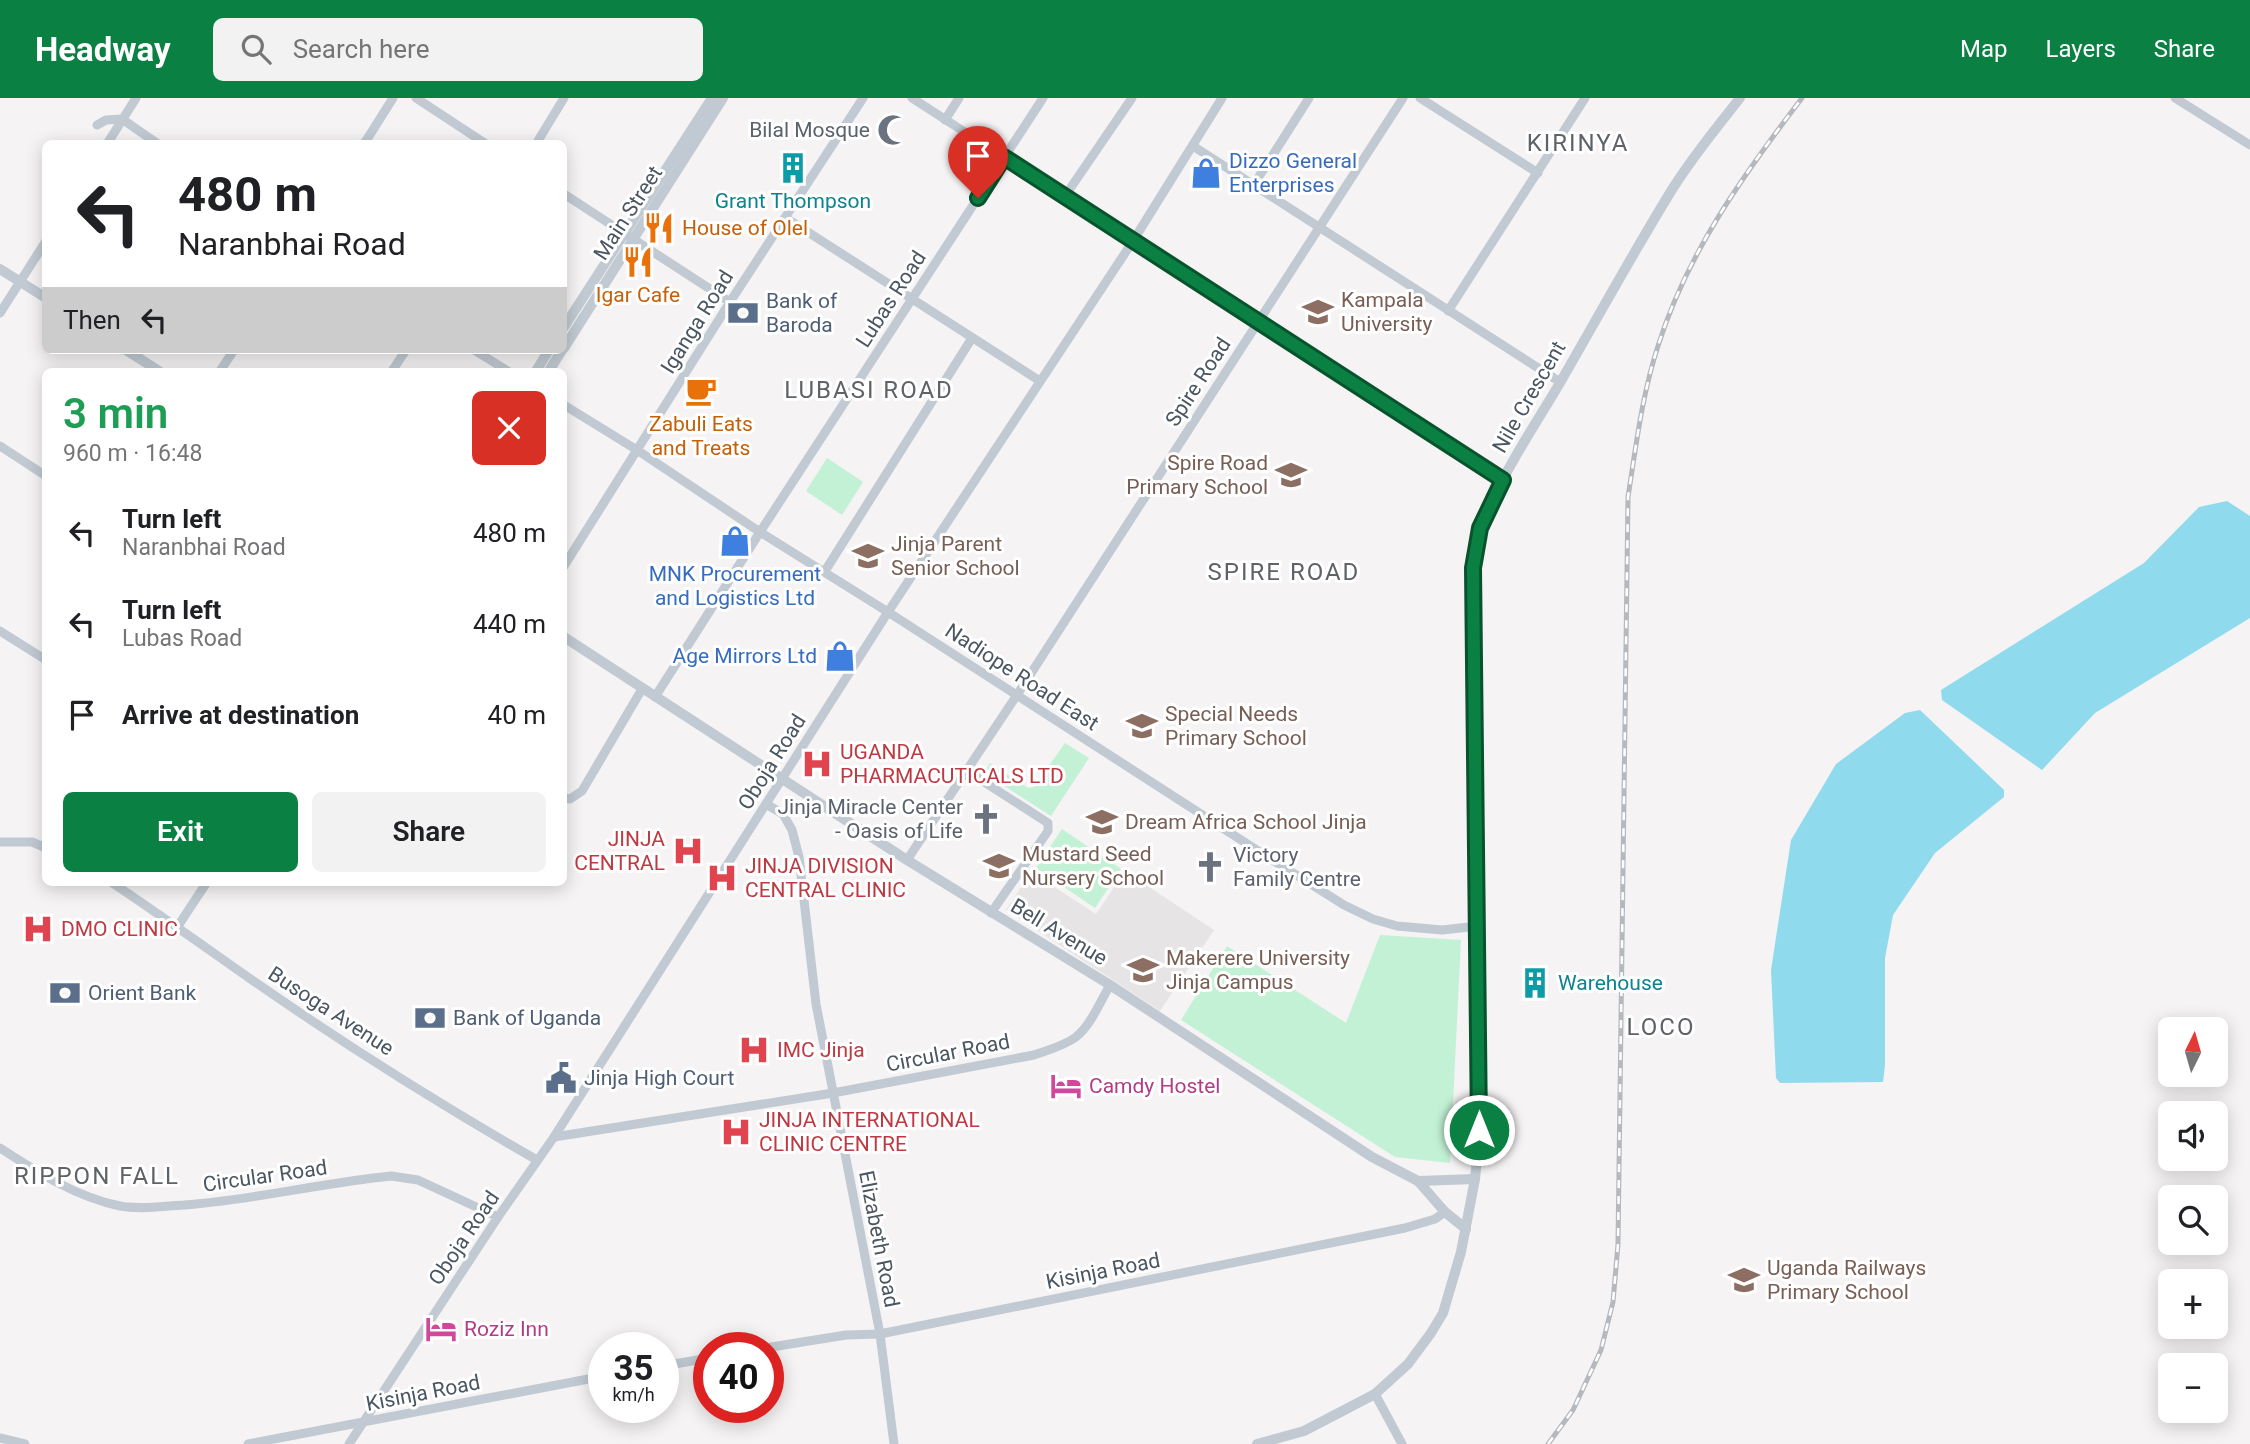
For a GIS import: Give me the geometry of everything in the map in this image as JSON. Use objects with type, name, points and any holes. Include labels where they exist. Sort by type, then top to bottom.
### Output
[{"type":"street","points":[[109,140],[136,98]]},
{"type":"street","points":[[367,140],[393,98]]},
{"type":"street","points":[[416,98],[480,140]]},
{"type":"street","points":[[538,140],[564,98]]},
{"type":"street","name":"Main Street","points":[[567,342],[712,98]]},
{"type":"street","name":"Main Street","points":[[567,323],[723,98]]},
{"type":"street","name":"Iganga Road","points":[[567,561],[730,302],[863,98]]},
{"type":"street","points":[[912,98],[1503,480]]},
{"type":"street","points":[[946,120],[959,98]]},
{"type":"street","name":"Lubas Road","points":[[655,697],[1043,98]]},
{"type":"street","points":[[1065,196],[1132,98]]},
{"type":"street","name":"Oboja Road","points":[[349,1444],[498,1217],[554,1137],[888,612],[1133,241],[1222,98]]},
{"type":"street","points":[[1253,186],[1309,98]]},
{"type":"street","name":"Spire Road","points":[[907,860],[1017,695],[1403,98]]},
{"type":"street","points":[[1420,98],[1538,173]]},
{"type":"street","points":[[1448,312],[1585,98]]},
{"type":"street","name":"Nile Crescent","points":[[1257,1444],[1304,1431],[1375,1394],[1408,1364],[1443,1313],[1466,1229],[1479,1139],[1473,568],[1480,528],[1503,480],[1674,186],[1740,98]]},
{"type":"street","points":[[2175,98],[2250,145]]},
{"type":"street","points":[[97,125],[106,120],[122,119],[152,140]]},
{"type":"street","points":[[1193,146],[1560,382]]},
{"type":"street","points":[[567,196],[730,302]]},
{"type":"street","points":[[786,218],[1040,381]]},
{"type":"street","points":[[0,313],[42,247]]},
{"type":"street","points":[[0,269],[42,296]]},
{"type":"street","points":[[825,571],[972,338]]},
{"type":"street","points":[[132,354],[154,368]]},
{"type":"street","points":[[480,354],[503,368]]},
{"type":"street","name":"Nadiope Road East","points":[[567,407],[1352,909],[1397,926],[1442,930],[1478,926]]},
{"type":"street","points":[[0,446],[42,473]]},
{"type":"street","points":[[0,631],[42,657]]},
{"type":"street","name":"Bell Avenue","points":[[567,639],[907,860],[1110,985],[1372,1157],[1418,1181],[1475,1179]]},
{"type":"street","points":[[567,798],[582,791],[642,689]]},
{"type":"street","points":[[967,771],[1048,823],[1049,827],[991,913]]},
{"type":"street","name":"Elizabeth Road","points":[[766,804],[783,814],[792,830],[799,856],[816,1004],[880,1334],[894,1444]]},
{"type":"street","points":[[0,842],[32,842],[42,846]]},
{"type":"street","name":"Busoga Avenue","points":[[117,886],[178,926],[253,981],[443,1107],[537,1160]]},
{"type":"street","points":[[178,926],[204,886]]},
{"type":"street","name":"Circular Road","points":[[554,1137],[833,1093],[1034,1055],[1075,1038],[1084,1029],[1110,985]]},
{"type":"street","name":"Circular Road","points":[[0,1148],[44,1176],[120,1206],[138,1208],[213,1202],[391,1176],[418,1180],[498,1217]]},
{"type":"street","points":[[1418,1181],[1445,1212],[1466,1229]]},
{"type":"street","name":"Kisinja Road","points":[[784,1345],[846,1335],[880,1334],[1405,1228],[1435,1219],[1445,1212]]},
{"type":"street","name":"Kisinja Road","points":[[248,1444],[588,1379]]},
{"type":"street","points":[[1375,1394],[1402,1444]]},
{"type":"street","points":[[0,1438],[24,1444]]},
{"type":"shaded area","name":"Makerere University Jinja Campus","points":[[1125,871],[1214,930],[1160,1011],[1006,910],[1031,872],[1096,914]]},
{"type":"green space","points":[[827,458],[863,482],[842,515],[806,491]]},
{"type":"green space","points":[[1065,743],[1089,758],[1051,816],[984,773],[990,763],[1028,788],[1034,787]]},
{"type":"green space","points":[[1062,829],[1121,869],[1095,908],[1036,868]]},
{"type":"green space","points":[[1380,935],[1461,940],[1450,1163],[1395,1157],[1181,1020],[1227,946],[1346,1023]]},
{"type":"water","points":[[2227,501],[2250,516],[2250,618],[2095,713],[2042,770],[1942,700],[1941,690],[2144,563],[2199,507]]},
{"type":"water","points":[[1920,710],[2004,790],[2004,797],[1935,853],[1893,915],[1885,958],[1883,1082],[1780,1083],[1776,1078],[1771,970],[1791,840],[1836,764],[1905,713]]},
{"type":"railway","points":[[1548,1444],[1573,1410],[1601,1350],[1613,1302],[1618,1244],[1628,497],[1640,421],[1658,346],[1670,312],[1701,247],[1739,185],[1802,98]]},
{"type":"place","name":"Bilal Mosque","points":[[893,130]]},
{"type":"place","name":"Grant Thompson","points":[[793,168]]},
{"type":"place","name":"Dizzo General Enterprises","points":[[1206,173]]},
{"type":"place","name":"House of Olel","points":[[659,228]]},
{"type":"place","name":"Igar Cafe","points":[[638,262]]},
{"type":"place","name":"Kampala University","points":[[1318,312]]},
{"type":"place","name":"Bank of Baroda","points":[[743,313]]},
{"type":"place","name":"Zabuli Eats and Treats","points":[[701,391]]},
{"type":"place","name":"Spire Road Primary School","points":[[1291,475]]},
{"type":"place","name":"MNK Procurement and Logistics Ltd","points":[[735,541]]},
{"type":"place","name":"Jinja Parent Senior School","points":[[868,556]]},
{"type":"place","name":"Age Mirrors Ltd","points":[[840,656]]},
{"type":"place","name":"Special Needs Primary School","points":[[1142,726]]},
{"type":"place","name":"UGANDA PHARMACUTICALS LTD","points":[[817,764]]},
{"type":"place","name":"Jinja Miracle Center - Oasis of Life","points":[[986,819]]},
{"type":"place","name":"Dream Africa School Jinja","points":[[1102,822]]},
{"type":"place","name":"JINJA CENTRAL","points":[[688,851]]},
{"type":"place","name":"Mustard Seed Nursery School","points":[[999,866]]},
{"type":"place","name":"Victory Family Centre","points":[[1210,867]]},
{"type":"place","name":"JINJA DIVISION CENTRAL CLINIC","points":[[722,878]]},
{"type":"place","name":"DMO CLINIC","points":[[38,929]]},
{"type":"place","name":"Makerere University Jinja Campus","points":[[1143,970]]},
{"type":"place","name":"Warehouse","points":[[1535,983]]},
{"type":"place","name":"Orient Bank","points":[[65,993]]},
{"type":"place","name":"Bank of Uganda","points":[[430,1018]]},
{"type":"place","name":"IMC Jinja","points":[[754,1050]]},
{"type":"place","name":"Jinja High Court","points":[[561,1078]]},
{"type":"place","name":"Camdy Hostel","points":[[1066,1086]]},
{"type":"place","name":"JINJA INTERNATIONAL CLINIC CENTRE","points":[[736,1132]]},
{"type":"place","name":"Uganda Railways Primary School","points":[[1744,1280]]},
{"type":"place","name":"Roziz Inn","points":[[441,1329]]},
{"type":"district","name":"KIRINYA","points":[[1578,143]]},
{"type":"district","name":"LUBASI ROAD","points":[[869,390]]},
{"type":"district","name":"SPIRE ROAD","points":[[1284,572]]},
{"type":"district","name":"LOCO","points":[[1661,1027]]},
{"type":"district","name":"RIPPON FALL","points":[[97,1176]]},
{"type":"route","points":[[978,198],[1004,157],[1503,480],[1480,528],[1473,568],[1479,1130]]}]
